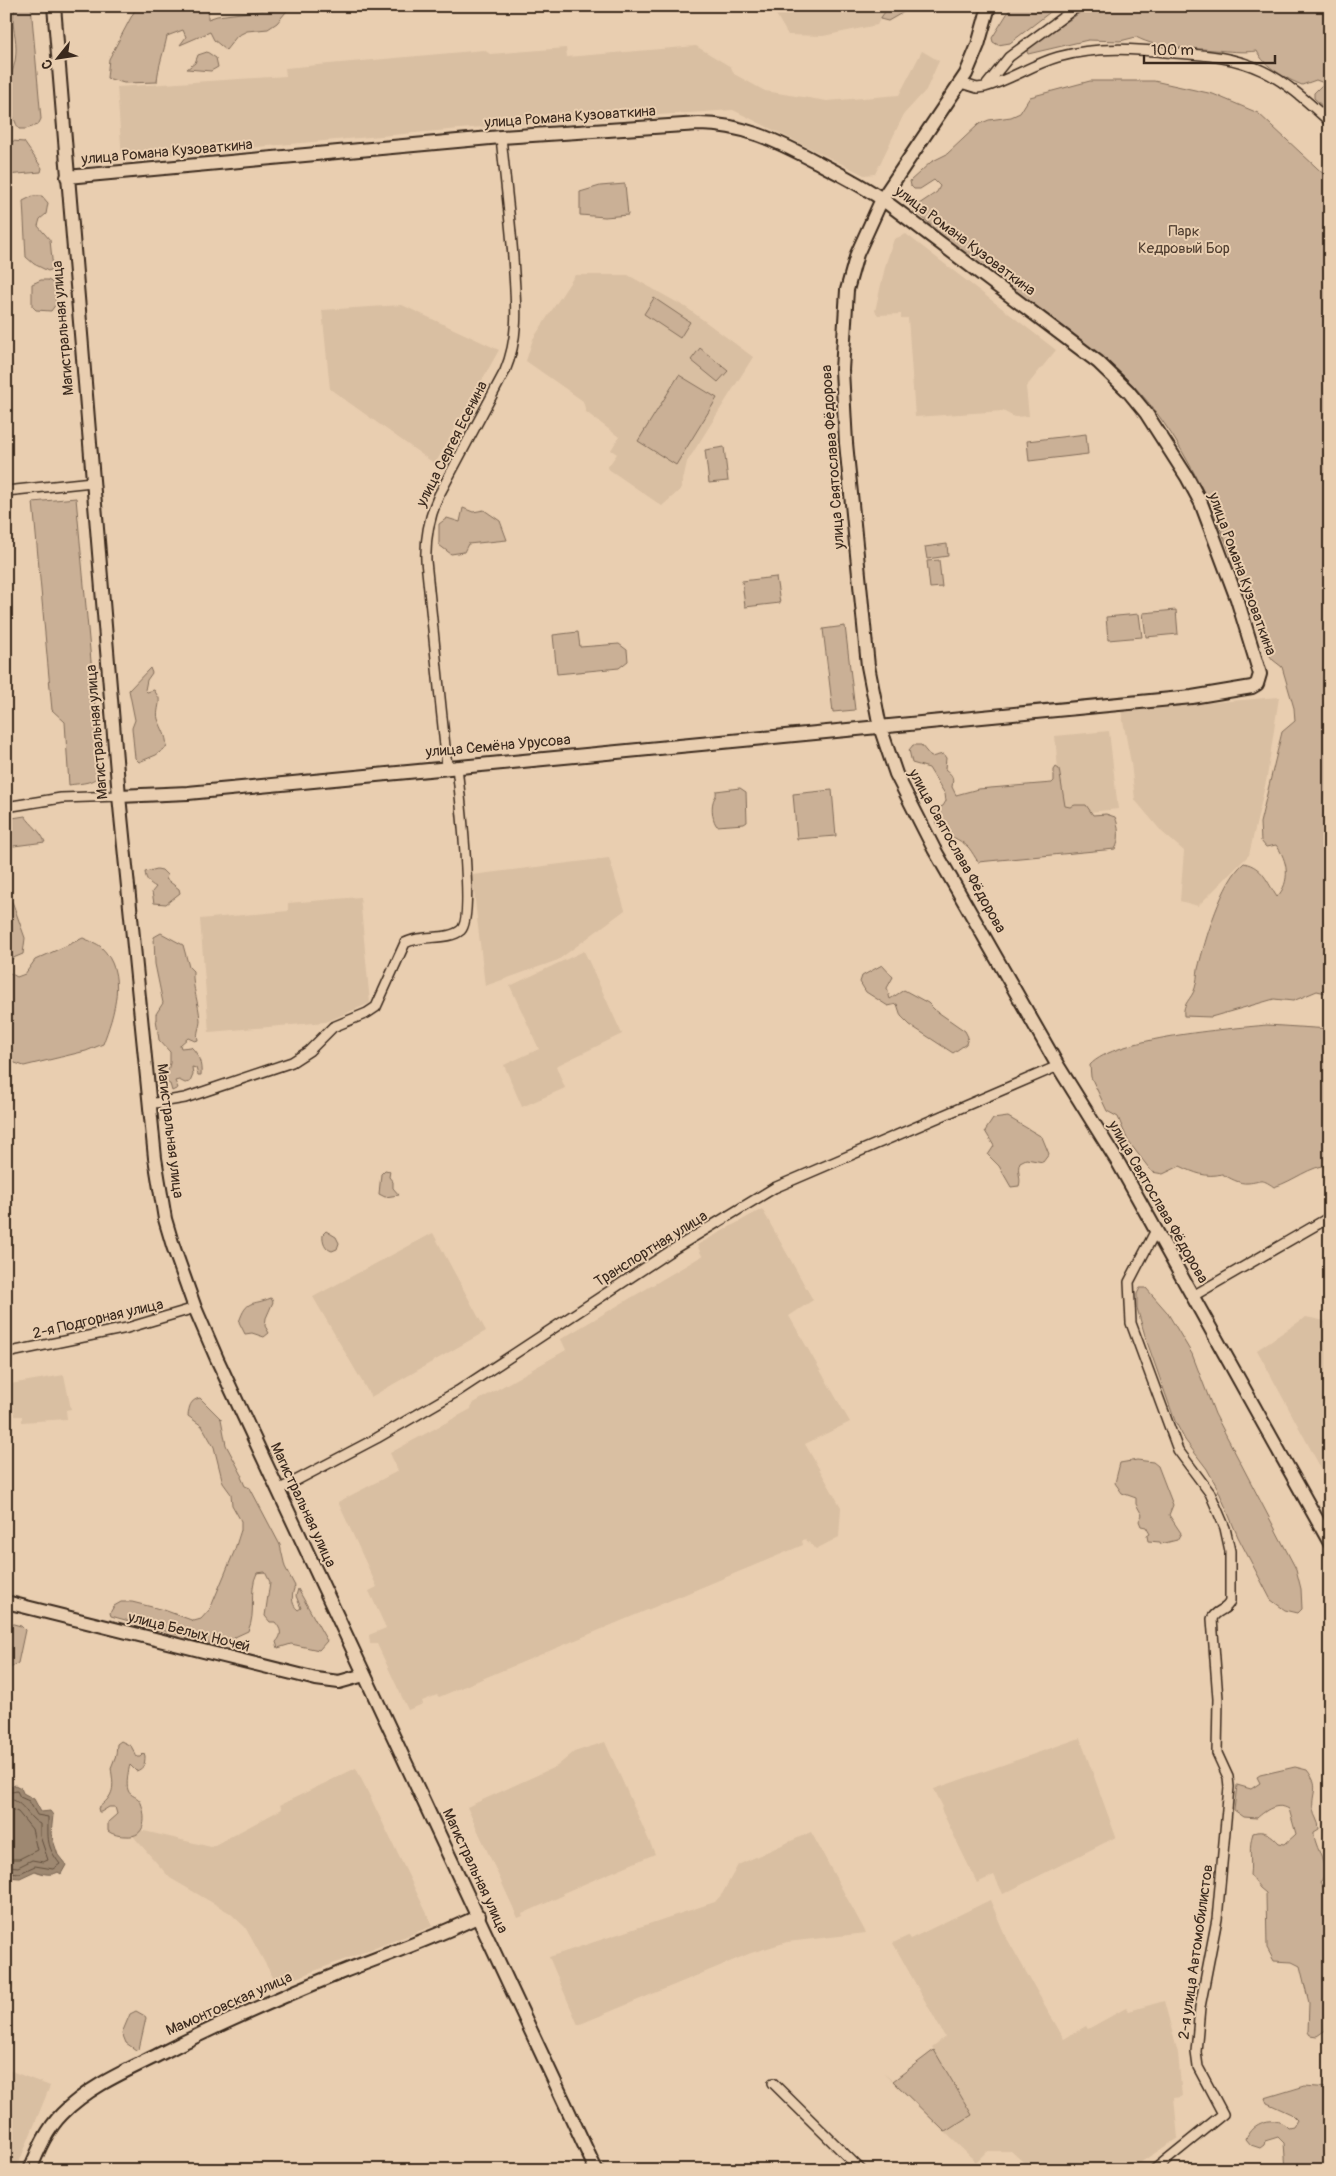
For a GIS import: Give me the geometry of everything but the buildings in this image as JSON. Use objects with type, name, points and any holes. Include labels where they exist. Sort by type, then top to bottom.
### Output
[{"type":"street","name":"Магистральная улица","points":[[54,6],[118,796],[149,1104],[165,1219],[195,1308],[364,1675],[479,1916],[596,2170]]},
{"type":"street","name":"улица Святослава Фёдорова","points":[[989,6],[973,59],[961,83],[899,170],[882,198],[852,268],[847,290],[842,370],[846,443],[868,666],[880,727],[886,750],[904,792],[934,849],[1058,1066],[1119,1164],[1330,1543]]},
{"type":"street","points":[[985,87],[1009,57],[1078,6]]},
{"type":"street","points":[[961,83],[976,88],[985,87],[1041,63],[1089,50],[1133,49],[1220,57],[1241,62],[1265,72],[1287,87],[1330,122]]},
{"type":"street","name":"улица Романа Кузоваткина","points":[[67,177],[501,137],[699,124],[723,125],[756,133],[786,145],[860,184],[882,198],[1098,362],[1137,402],[1165,441],[1201,503],[1237,599],[1260,674],[1257,684],[1252,687],[1192,697],[880,727]]},
{"type":"street","name":"улица Сергея Есенина","points":[[149,1104],[185,1098],[297,1060],[333,1027],[367,1013],[376,1007],[405,943],[412,939],[455,933],[462,929],[466,915],[467,892],[426,561],[426,536],[430,516],[439,495],[505,371],[514,342],[516,299],[501,137]]},
{"type":"street","points":[[6,491],[92,482]]},
{"type":"street","name":"улица Семёна Урусова","points":[[118,796],[179,793],[880,727]]},
{"type":"street","points":[[6,807],[61,798],[118,796]]},
{"type":"street","name":"Транспортная улица","points":[[278,1490],[377,1438],[458,1391],[672,1250],[774,1188],[1058,1066]]},
{"type":"street","points":[[1193,1296],[1330,1218]]},
{"type":"street","name":"2-я улица Автомобилистов","points":[[1154,2170],[1223,2114],[1198,2066],[1196,2052],[1200,2007],[1217,1920],[1230,1787],[1218,1753],[1218,1699],[1212,1619],[1214,1614],[1228,1606],[1230,1601],[1230,1551],[1225,1528],[1210,1493],[1178,1450],[1131,1323],[1129,1282],[1156,1230]]},
{"type":"street","name":"2-я Подгорная улица","points":[[6,1353],[127,1328],[195,1308]]},
{"type":"street","name":"улица Белых Ночей","points":[[6,1602],[316,1679],[339,1682],[364,1675]]},
{"type":"street","name":"Мамонтовская улица","points":[[30,2170],[47,2134],[62,2113],[116,2076],[250,2011],[452,1930],[479,1916]]},
{"type":"street","points":[[773,2083],[861,2170]]},
{"type":"shaded area","points":[[771,6],[887,6],[877,25],[823,36],[788,35]]},
{"type":"shaded area","points":[[696,46],[731,67],[734,74],[765,91],[827,101],[899,95],[922,51],[939,61],[926,90],[904,114],[875,174],[864,175],[733,110],[494,126],[122,159],[117,87],[286,76],[285,68],[484,50],[490,54],[566,48],[567,57]]},
{"type":"shaded area","points":[[906,234],[1056,350],[1026,387],[1029,416],[1014,417],[1003,411],[915,417],[908,318],[901,318],[901,314],[878,315],[875,311],[886,263],[894,239]]},
{"type":"shaded area","points":[[575,275],[628,275],[687,308],[753,357],[687,462],[681,489],[662,506],[607,468],[617,454],[611,450],[619,437],[586,412],[583,401],[526,361],[533,339]]},
{"type":"shaded area","points":[[402,305],[499,350],[435,464],[330,389],[322,310]]},
{"type":"shaded area","points":[[1279,697],[1267,777],[1249,855],[1198,906],[1180,901],[1184,851],[1162,832],[1135,800],[1131,763],[1121,710]]},
{"type":"shaded area","points":[[1109,731],[1118,809],[1062,815],[1055,736]]},
{"type":"shaded area","points":[[609,858],[625,910],[558,960],[485,986],[472,875]]},
{"type":"shaded area","points":[[360,897],[370,1003],[326,1022],[209,1032],[200,919],[288,911],[288,903]]},
{"type":"shaded area","points":[[584,951],[622,1034],[556,1066],[565,1088],[522,1107],[504,1065],[539,1049],[510,986]]},
{"type":"shaded area","points":[[762,1209],[813,1300],[789,1316],[850,1422],[805,1444],[841,1507],[839,1537],[816,1549],[805,1539],[802,1541],[803,1545],[439,1697],[437,1695],[422,1701],[423,1704],[408,1710],[377,1644],[370,1644],[369,1635],[386,1628],[369,1591],[377,1587],[338,1502],[398,1471],[390,1453],[471,1409],[472,1404],[566,1350],[561,1339],[702,1256],[697,1245]]},
{"type":"shaded area","points":[[433,1233],[486,1331],[371,1397],[313,1297]]},
{"type":"shaded area","points":[[1306,1317],[1330,1322],[1330,1485],[1257,1350]]},
{"type":"shaded area","points":[[64,1375],[71,1409],[66,1410],[67,1419],[22,1422],[22,1416],[15,1416],[10,1384]]},
{"type":"shaded area","points":[[1080,1738],[1116,1837],[1003,1894],[994,1875],[977,1883],[941,1809],[943,1807],[934,1789]]},
{"type":"shaded area","points":[[605,1742],[655,1854],[563,1893],[564,1895],[522,1914],[523,1916],[518,1918],[467,1807],[557,1766],[574,1752]]},
{"type":"shaded area","points":[[356,1768],[433,1926],[280,1984],[275,1981],[245,1927],[230,1913],[170,1878],[133,1836],[140,1830],[211,1847],[282,1809],[280,1805]]},
{"type":"shaded area","points":[[811,1832],[866,1933],[787,1942],[751,1953],[578,2025],[549,1957],[715,1902],[722,1894],[738,1865]]},
{"type":"shaded area","points":[[990,1900],[1005,1935],[1064,2039],[1086,2026],[1088,2029],[1126,2008],[1129,2011],[1164,2001],[1178,2053],[1182,2097],[1174,2098],[1178,2138],[1129,2170],[1032,2170],[1011,2151],[987,2151],[976,2162],[883,2073],[893,2081],[934,2050],[932,2047],[945,2037],[893,1943],[908,1936],[910,1939]]},
{"type":"shaded area","points":[[6,2069],[50,2086],[16,2170],[6,2170]]},
{"type":"green space","points":[[15,6],[31,6],[41,119],[38,125],[26,129],[19,129],[16,124],[9,95],[9,83],[16,54],[13,24]]},
{"type":"green space","points":[[137,6],[208,6],[208,19],[217,16],[290,7],[277,23],[268,29],[247,31],[237,36],[226,50],[214,40],[210,32],[180,45],[186,37],[183,30],[167,36],[157,82],[124,83],[107,78],[109,59]]},
{"type":"green space","points":[[889,6],[914,6],[888,21],[880,19]]},
{"type":"green space","points":[[1012,6],[1058,6],[1010,43],[998,45],[993,42],[992,38]]},
{"type":"green space","points":[[1090,6],[1330,6],[1330,113],[1314,98],[1314,93],[1324,83],[1316,80],[1302,85],[1276,72],[1260,57],[1257,51],[1236,52],[1174,47],[1155,44],[1136,37],[1120,41],[1088,40],[1028,54],[1026,49]]},
{"type":"green space","points":[[207,52],[216,58],[218,67],[211,71],[187,69],[195,63],[198,55]]},
{"type":"green space","name":"Парк Кедровый Бор","points":[[1090,81],[1154,81],[1213,94],[1258,113],[1330,180],[1330,994],[1317,991],[1293,1001],[1274,999],[1211,1017],[1184,1016],[1184,1008],[1194,992],[1201,957],[1215,912],[1236,872],[1244,863],[1256,868],[1264,876],[1277,897],[1286,878],[1283,857],[1276,845],[1266,847],[1261,841],[1260,823],[1282,732],[1295,721],[1294,708],[1282,667],[1267,652],[1225,541],[1191,468],[1171,433],[1148,402],[1105,359],[980,265],[931,226],[917,211],[919,204],[937,192],[940,186],[934,180],[920,189],[914,189],[910,181],[931,162],[947,154],[979,124],[989,120],[1011,117],[1020,113],[1030,97]]},
{"type":"green space","points":[[6,136],[12,141],[24,142],[42,168],[41,172],[6,175]]},
{"type":"green space","points":[[625,184],[628,215],[605,217],[580,215],[580,192],[600,186]]},
{"type":"green space","points":[[33,196],[42,196],[48,203],[46,214],[40,219],[38,226],[50,240],[53,269],[48,271],[34,264],[26,257],[23,201]]},
{"type":"green space","points":[[41,280],[48,280],[55,284],[56,304],[51,311],[36,310],[32,306],[32,284]]},
{"type":"green space","points":[[654,298],[690,322],[680,338],[644,314]]},
{"type":"green space","points":[[700,348],[728,371],[718,382],[691,360]]},
{"type":"green space","points":[[679,375],[717,398],[676,465],[638,441]]},
{"type":"green space","points":[[1086,434],[1088,454],[1029,461],[1027,441]]},
{"type":"green space","points":[[724,447],[728,481],[709,483],[705,450]]},
{"type":"green space","points":[[76,498],[101,770],[99,775],[93,780],[69,785],[65,722],[52,710],[33,502]]},
{"type":"green space","points":[[463,508],[473,512],[484,510],[500,521],[507,540],[468,544],[464,552],[451,554],[439,545],[439,524],[447,518],[460,522]]},
{"type":"green space","points":[[947,544],[948,556],[927,559],[925,547]]},
{"type":"green space","points":[[939,560],[942,587],[930,588],[927,561]]},
{"type":"green space","points":[[776,577],[780,603],[745,607],[742,581]]},
{"type":"green space","points":[[1176,610],[1178,634],[1146,637],[1143,613]]},
{"type":"green space","points":[[1139,614],[1142,637],[1108,640],[1106,617]]},
{"type":"green space","points":[[845,626],[855,710],[833,712],[823,629]]},
{"type":"green space","points":[[578,632],[580,647],[619,644],[627,650],[628,661],[619,668],[557,674],[553,635]]},
{"type":"green space","points":[[150,668],[152,673],[147,680],[145,690],[147,692],[154,690],[159,698],[158,719],[165,735],[167,747],[156,755],[139,762],[135,758],[132,728],[135,720],[129,690]]},
{"type":"green space","points":[[913,745],[921,745],[931,757],[943,754],[946,758],[945,769],[952,776],[952,787],[956,795],[978,789],[1052,783],[1056,767],[1059,769],[1065,806],[1086,805],[1093,815],[1106,814],[1115,817],[1118,833],[1117,846],[1115,849],[978,862],[964,843],[946,833],[937,824],[934,818],[934,809],[943,806],[946,801],[945,794],[929,768],[912,763],[909,750]]},
{"type":"green space","points":[[740,788],[746,792],[747,822],[744,824],[717,826],[713,818],[712,808],[716,791]]},
{"type":"green space","points":[[832,790],[836,836],[797,839],[793,794]]},
{"type":"green space","points":[[25,816],[41,834],[45,842],[6,847],[6,819]]},
{"type":"green space","points":[[157,869],[162,870],[167,875],[166,879],[179,889],[180,893],[166,904],[154,903],[152,892],[156,887],[148,881],[145,875],[145,872]]},
{"type":"green space","points":[[6,885],[7,893],[25,938],[23,954],[6,961]]},
{"type":"green space","points":[[161,933],[183,945],[189,967],[193,971],[200,1020],[198,1040],[195,1041],[188,1038],[180,1045],[181,1048],[191,1047],[196,1053],[201,1067],[201,1075],[198,1075],[196,1068],[192,1067],[193,1075],[190,1082],[175,1081],[178,1088],[172,1091],[170,1084],[165,1083],[170,1063],[170,1052],[159,1040],[156,1019],[156,1014],[163,1003],[155,964],[154,937]]},
{"type":"green space","points":[[83,938],[101,947],[109,957],[114,969],[116,994],[111,1020],[103,1044],[86,1051],[24,1066],[6,1060],[6,975],[10,973],[17,977],[25,974],[35,960]]},
{"type":"green space","points":[[882,965],[893,977],[887,988],[890,999],[904,990],[928,1003],[965,1031],[968,1037],[966,1044],[953,1053],[910,1025],[901,1016],[897,1004],[888,1006],[866,992],[860,982],[862,976]]},
{"type":"green space","points":[[1267,1025],[1330,1029],[1330,1165],[1315,1168],[1274,1187],[1263,1181],[1241,1183],[1222,1174],[1201,1174],[1180,1166],[1163,1174],[1152,1172],[1128,1141],[1118,1117],[1107,1111],[1091,1077],[1090,1065],[1103,1055],[1147,1041],[1200,1032]]},
{"type":"green space","points":[[1008,1117],[1042,1137],[1049,1154],[1043,1162],[1026,1159],[1020,1162],[1019,1186],[1011,1187],[999,1166],[988,1155],[994,1146],[985,1131],[993,1119]]},
{"type":"green space","points":[[385,1170],[390,1171],[389,1177],[393,1182],[393,1188],[399,1195],[385,1197],[379,1194],[381,1174]]},
{"type":"green space","points":[[326,1231],[336,1237],[339,1243],[337,1249],[332,1251],[326,1247],[323,1234]]},
{"type":"green space","points":[[1140,1288],[1146,1288],[1167,1312],[1192,1354],[1215,1414],[1296,1569],[1301,1589],[1302,1609],[1298,1613],[1285,1610],[1271,1600],[1238,1537],[1217,1487],[1207,1469],[1185,1440],[1175,1421],[1137,1308],[1137,1294]]},
{"type":"green space","points":[[271,1298],[273,1302],[266,1318],[265,1326],[269,1333],[264,1337],[252,1333],[245,1334],[239,1322],[245,1309],[251,1304]]},
{"type":"green space","points":[[200,1398],[221,1419],[226,1445],[242,1475],[245,1486],[250,1488],[280,1545],[285,1567],[295,1586],[293,1602],[295,1608],[298,1610],[301,1608],[296,1596],[298,1589],[327,1641],[319,1650],[291,1644],[278,1648],[276,1642],[280,1637],[280,1630],[275,1622],[270,1622],[265,1616],[270,1582],[265,1572],[257,1573],[254,1580],[252,1616],[248,1631],[235,1637],[231,1644],[212,1644],[111,1616],[110,1613],[114,1606],[121,1602],[132,1602],[164,1610],[194,1621],[201,1619],[210,1609],[234,1552],[241,1530],[241,1521],[232,1505],[231,1494],[223,1483],[214,1447],[202,1426],[188,1416],[192,1402]]},
{"type":"green space","points":[[1137,1460],[1153,1462],[1158,1466],[1173,1505],[1169,1515],[1181,1533],[1177,1540],[1161,1544],[1160,1542],[1148,1541],[1147,1536],[1150,1534],[1146,1527],[1141,1526],[1139,1521],[1142,1515],[1136,1504],[1136,1498],[1122,1493],[1115,1483],[1120,1463]]},
{"type":"green space","points":[[6,1622],[21,1626],[25,1630],[18,1663],[6,1671]]},
{"type":"green space","points":[[121,1741],[131,1746],[137,1757],[144,1753],[145,1756],[142,1767],[136,1771],[130,1765],[128,1774],[128,1790],[140,1801],[144,1814],[141,1830],[133,1836],[119,1835],[108,1831],[108,1822],[117,1814],[115,1807],[109,1807],[101,1812],[99,1812],[98,1808],[108,1799],[112,1791],[111,1768],[116,1755],[117,1744]]},
{"type":"green space","points":[[1295,1767],[1307,1770],[1314,1781],[1313,1809],[1319,1829],[1314,1832],[1324,1865],[1323,1877],[1320,1882],[1330,1899],[1330,2027],[1317,2036],[1310,2035],[1308,2032],[1309,2003],[1300,1966],[1292,1962],[1274,1961],[1267,1948],[1266,1893],[1250,1875],[1253,1833],[1264,1832],[1271,1835],[1279,1843],[1285,1844],[1296,1834],[1289,1809],[1280,1806],[1276,1807],[1257,1818],[1244,1817],[1234,1810],[1237,1785],[1251,1789],[1260,1783],[1257,1777],[1260,1775]]},
{"type":"green space","points":[[136,2011],[146,2018],[139,2049],[136,2050],[126,2043],[122,2033],[130,2014]]},
{"type":"green space","points":[[934,2050],[972,2115],[945,2132],[893,2081]]},
{"type":"green space","points":[[1305,2086],[1330,2088],[1330,2170],[1286,2170],[1284,2143],[1278,2137],[1265,2141],[1264,2145],[1260,2148],[1251,2145],[1246,2139],[1253,2128],[1264,2122],[1277,2121],[1288,2128],[1293,2127],[1297,2120],[1291,2114],[1267,2103],[1265,2098]]},
{"type":"water","points":[[15,1785],[21,1788],[23,1793],[34,1799],[41,1812],[50,1811],[53,1815],[51,1834],[58,1855],[66,1865],[61,1874],[58,1872],[47,1874],[35,1871],[20,1878],[6,1877],[6,1794],[8,1788]]}]
